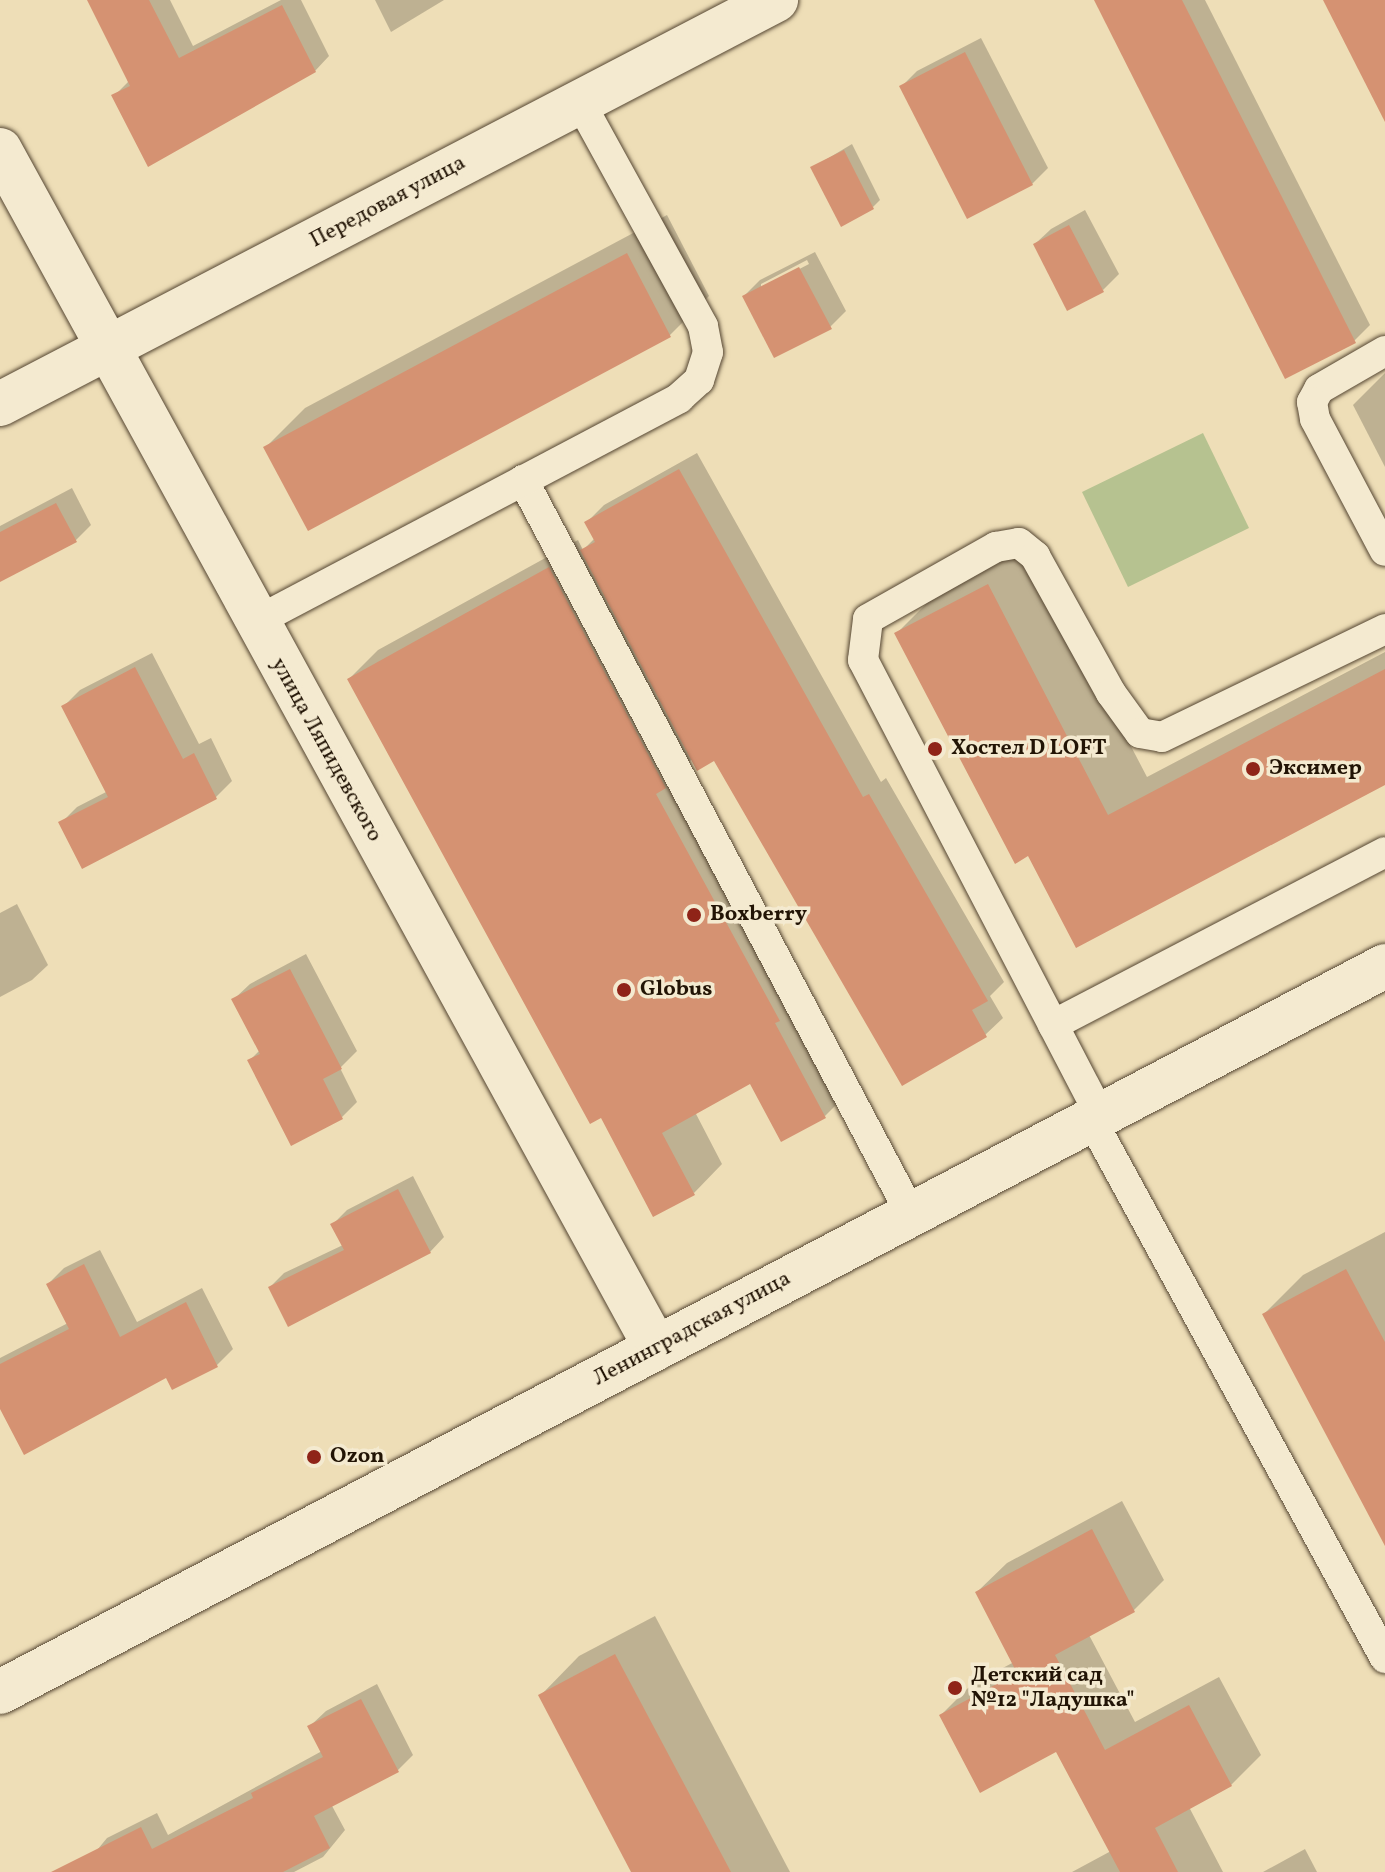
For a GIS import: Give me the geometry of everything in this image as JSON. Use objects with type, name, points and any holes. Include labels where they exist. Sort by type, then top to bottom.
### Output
[{"type":"street","name":"Передовая улица","points":[[0,404],[776,0]]},
{"type":"street","name":"улица Ляпидевского","points":[[0,150],[105,349],[656,1348]]},
{"type":"street","name":"Ленинградская улица","points":[[0,1692],[1096,1117],[1383,972]]},
{"type":"lane","points":[[255,622],[679,398],[699,380],[708,352],[703,326],[580,102]]},
{"type":"lane","points":[[1385,351],[1319,389],[1312,402],[1315,419],[1385,551]]},
{"type":"lane","points":[[523,480],[911,1214]]},
{"type":"lane","points":[[1385,629],[1162,737],[1140,733],[1035,556],[1019,543],[996,547],[868,619],[863,660],[1053,1025],[1096,1117],[1385,1658]]},
{"type":"lane","points":[[1053,1025],[1385,852]]},
{"type":"green space","points":[[1203,433],[1249,528],[1128,587],[1082,492]]},
{"type":"building","points":[[87,0],[149,0],[179,58],[282,5],[316,72],[148,167],[111,95],[130,86]]},
{"type":"building","points":[[1094,0],[1182,0],[1356,343],[1285,379]]},
{"type":"building","points":[[1323,0],[1385,0],[1385,122],[1356,65]]},
{"type":"building","points":[[965,52],[1033,185],[967,219],[899,86]]},
{"type":"building","points":[[844,150],[874,209],[841,227],[810,167]]},
{"type":"building","points":[[1069,225],[1104,292],[1067,311],[1033,244]]},
{"type":"building","points":[[627,253],[671,337],[308,531],[263,447]]},
{"type":"building","points":[[799,267],[832,329],[774,358],[742,296]]},
{"type":"building","points":[[679,469],[863,797],[869,794],[988,1001],[972,1010],[987,1037],[902,1086],[714,761],[697,771],[580,550],[595,542],[584,522]]},
{"type":"building","points":[[56,503],[77,542],[0,582],[0,532]]},
{"type":"building","points":[[549,567],[666,788],[656,794],[780,1021],[775,1023],[826,1118],[781,1142],[750,1084],[662,1133],[695,1195],[653,1217],[601,1118],[590,1124],[347,679]]},
{"type":"building","points":[[988,584],[1108,815],[1385,669],[1385,785],[1076,948],[1028,856],[1015,864],[894,633]]},
{"type":"building","points":[[135,667],[183,759],[194,753],[217,799],[82,869],[58,822],[108,797],[61,706]]},
{"type":"building","points":[[290,969],[342,1069],[323,1079],[343,1119],[291,1146],[247,1060],[260,1054],[231,999]]},
{"type":"building","points":[[398,1189],[431,1253],[288,1327],[268,1287],[344,1250],[330,1224]]},
{"type":"building","points":[[84,1264],[120,1337],[186,1302],[218,1367],[172,1390],[166,1378],[24,1455],[0,1409],[0,1364],[69,1329],[46,1284]]},
{"type":"building","points":[[1346,1269],[1385,1342],[1385,1546],[1262,1314]]},
{"type":"building","points":[[1092,1529],[1135,1612],[1055,1655],[1105,1750],[1189,1705],[1232,1786],[1155,1828],[1178,1872],[1120,1872],[1056,1752],[980,1793],[939,1715],[1017,1673],[975,1592]]},
{"type":"building","points":[[615,1654],[731,1872],[631,1872],[538,1695]]},
{"type":"building","points":[[361,1699],[399,1772],[314,1816],[330,1848],[283,1872],[51,1872],[141,1827],[152,1849],[253,1798],[251,1793],[323,1757],[307,1726]]},
{"type":"place","name":"Хостел D LOFT","points":[[935,749]]},
{"type":"place","name":"Эксимер","points":[[1253,769]]},
{"type":"place","name":"Boxberry","points":[[694,915]]},
{"type":"place","name":"Globus","points":[[624,990]]},
{"type":"place","name":"Ozon","points":[[314,1457]]},
{"type":"place","name":"Детский сад №12 \"Ладушка\"","points":[[955,1688]]}]
